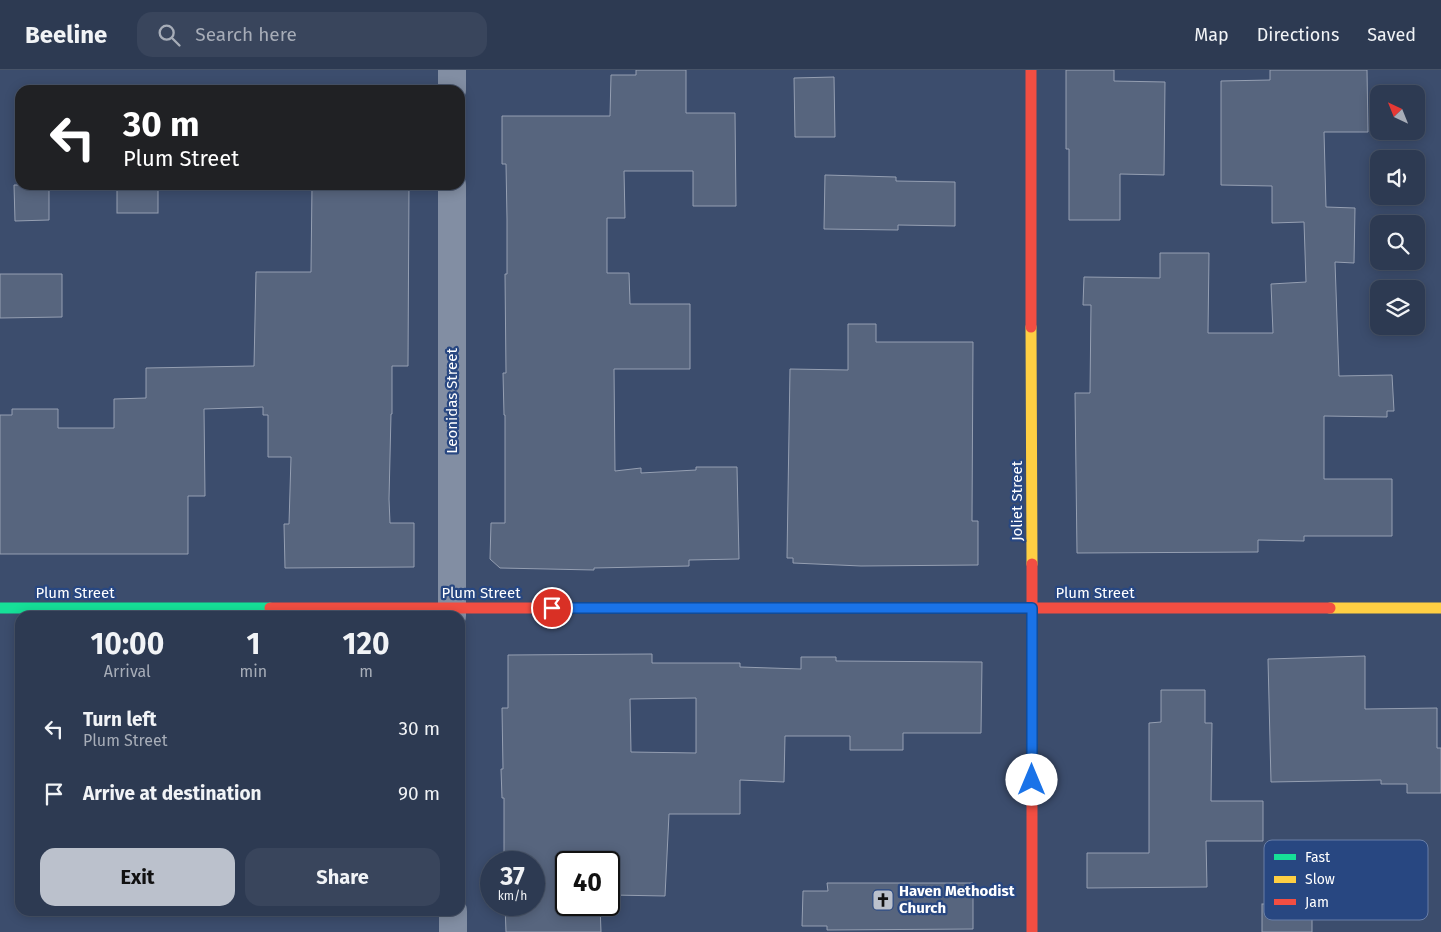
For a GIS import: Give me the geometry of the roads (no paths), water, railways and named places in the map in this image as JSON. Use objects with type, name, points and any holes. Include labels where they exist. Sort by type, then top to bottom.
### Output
[{"type":"street","points":[[452,70],[452,85]]},
{"type":"street","name":"Joliet Street","points":[[1031,70],[1032,932]]},
{"type":"street","name":"Leonidas Street","points":[[452,190],[452,611]]},
{"type":"street","name":"Plum Street","points":[[0,608],[339,611]]},
{"type":"street","name":"Plum Street","points":[[465,612],[1032,608],[1441,608]]},
{"type":"street","points":[[453,916],[453,932]]},
{"type":"place","name":"Haven Methodist Church","points":[[883,900]]}]
